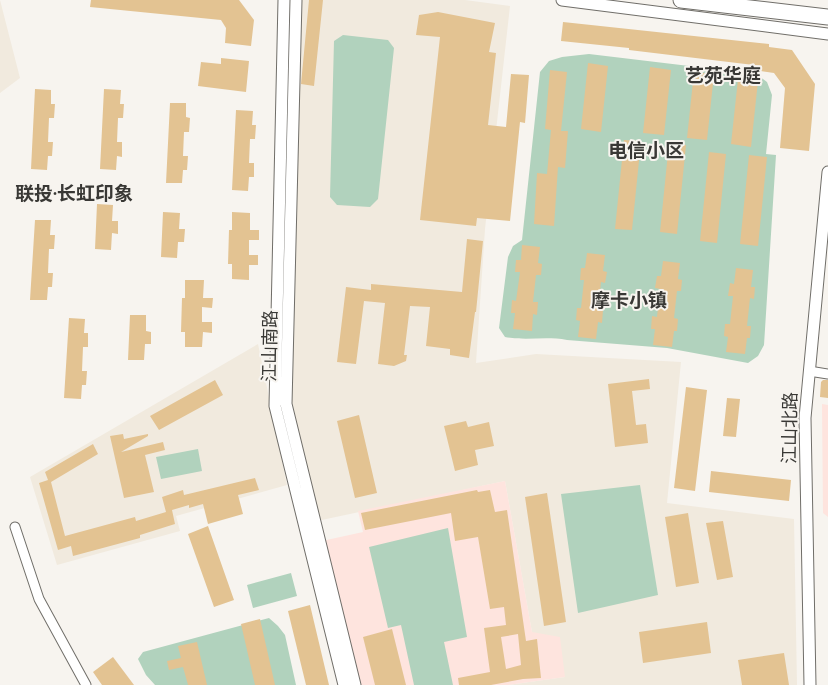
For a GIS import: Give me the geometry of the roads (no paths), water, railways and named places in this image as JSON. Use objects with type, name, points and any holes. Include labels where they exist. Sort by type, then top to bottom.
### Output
[{"type":"highway","points":[[681,0],[828,17]]},
{"type":"street","name":"江山南路","points":[[284,0],[275,406],[344,685]]},
{"type":"street","name":"江山南路","points":[[296,0],[286,404],[355,685]]},
{"type":"street","points":[[562,0],[828,34]]},
{"type":"street","name":"江山北路","points":[[810,685],[805,418],[809,371],[824,261],[828,172]]},
{"type":"street","points":[[809,371],[828,374]]},
{"type":"street","points":[[15,527],[39,599],[86,685]]},
{"type":"district","name":"艺苑华庭","points":[[723,75]]},
{"type":"district","name":"电信小区","points":[[646,150]]},
{"type":"district","name":"联投·长虹印象","points":[[74,193]]},
{"type":"district","name":"摩卡小镇","points":[[629,300]]}]
